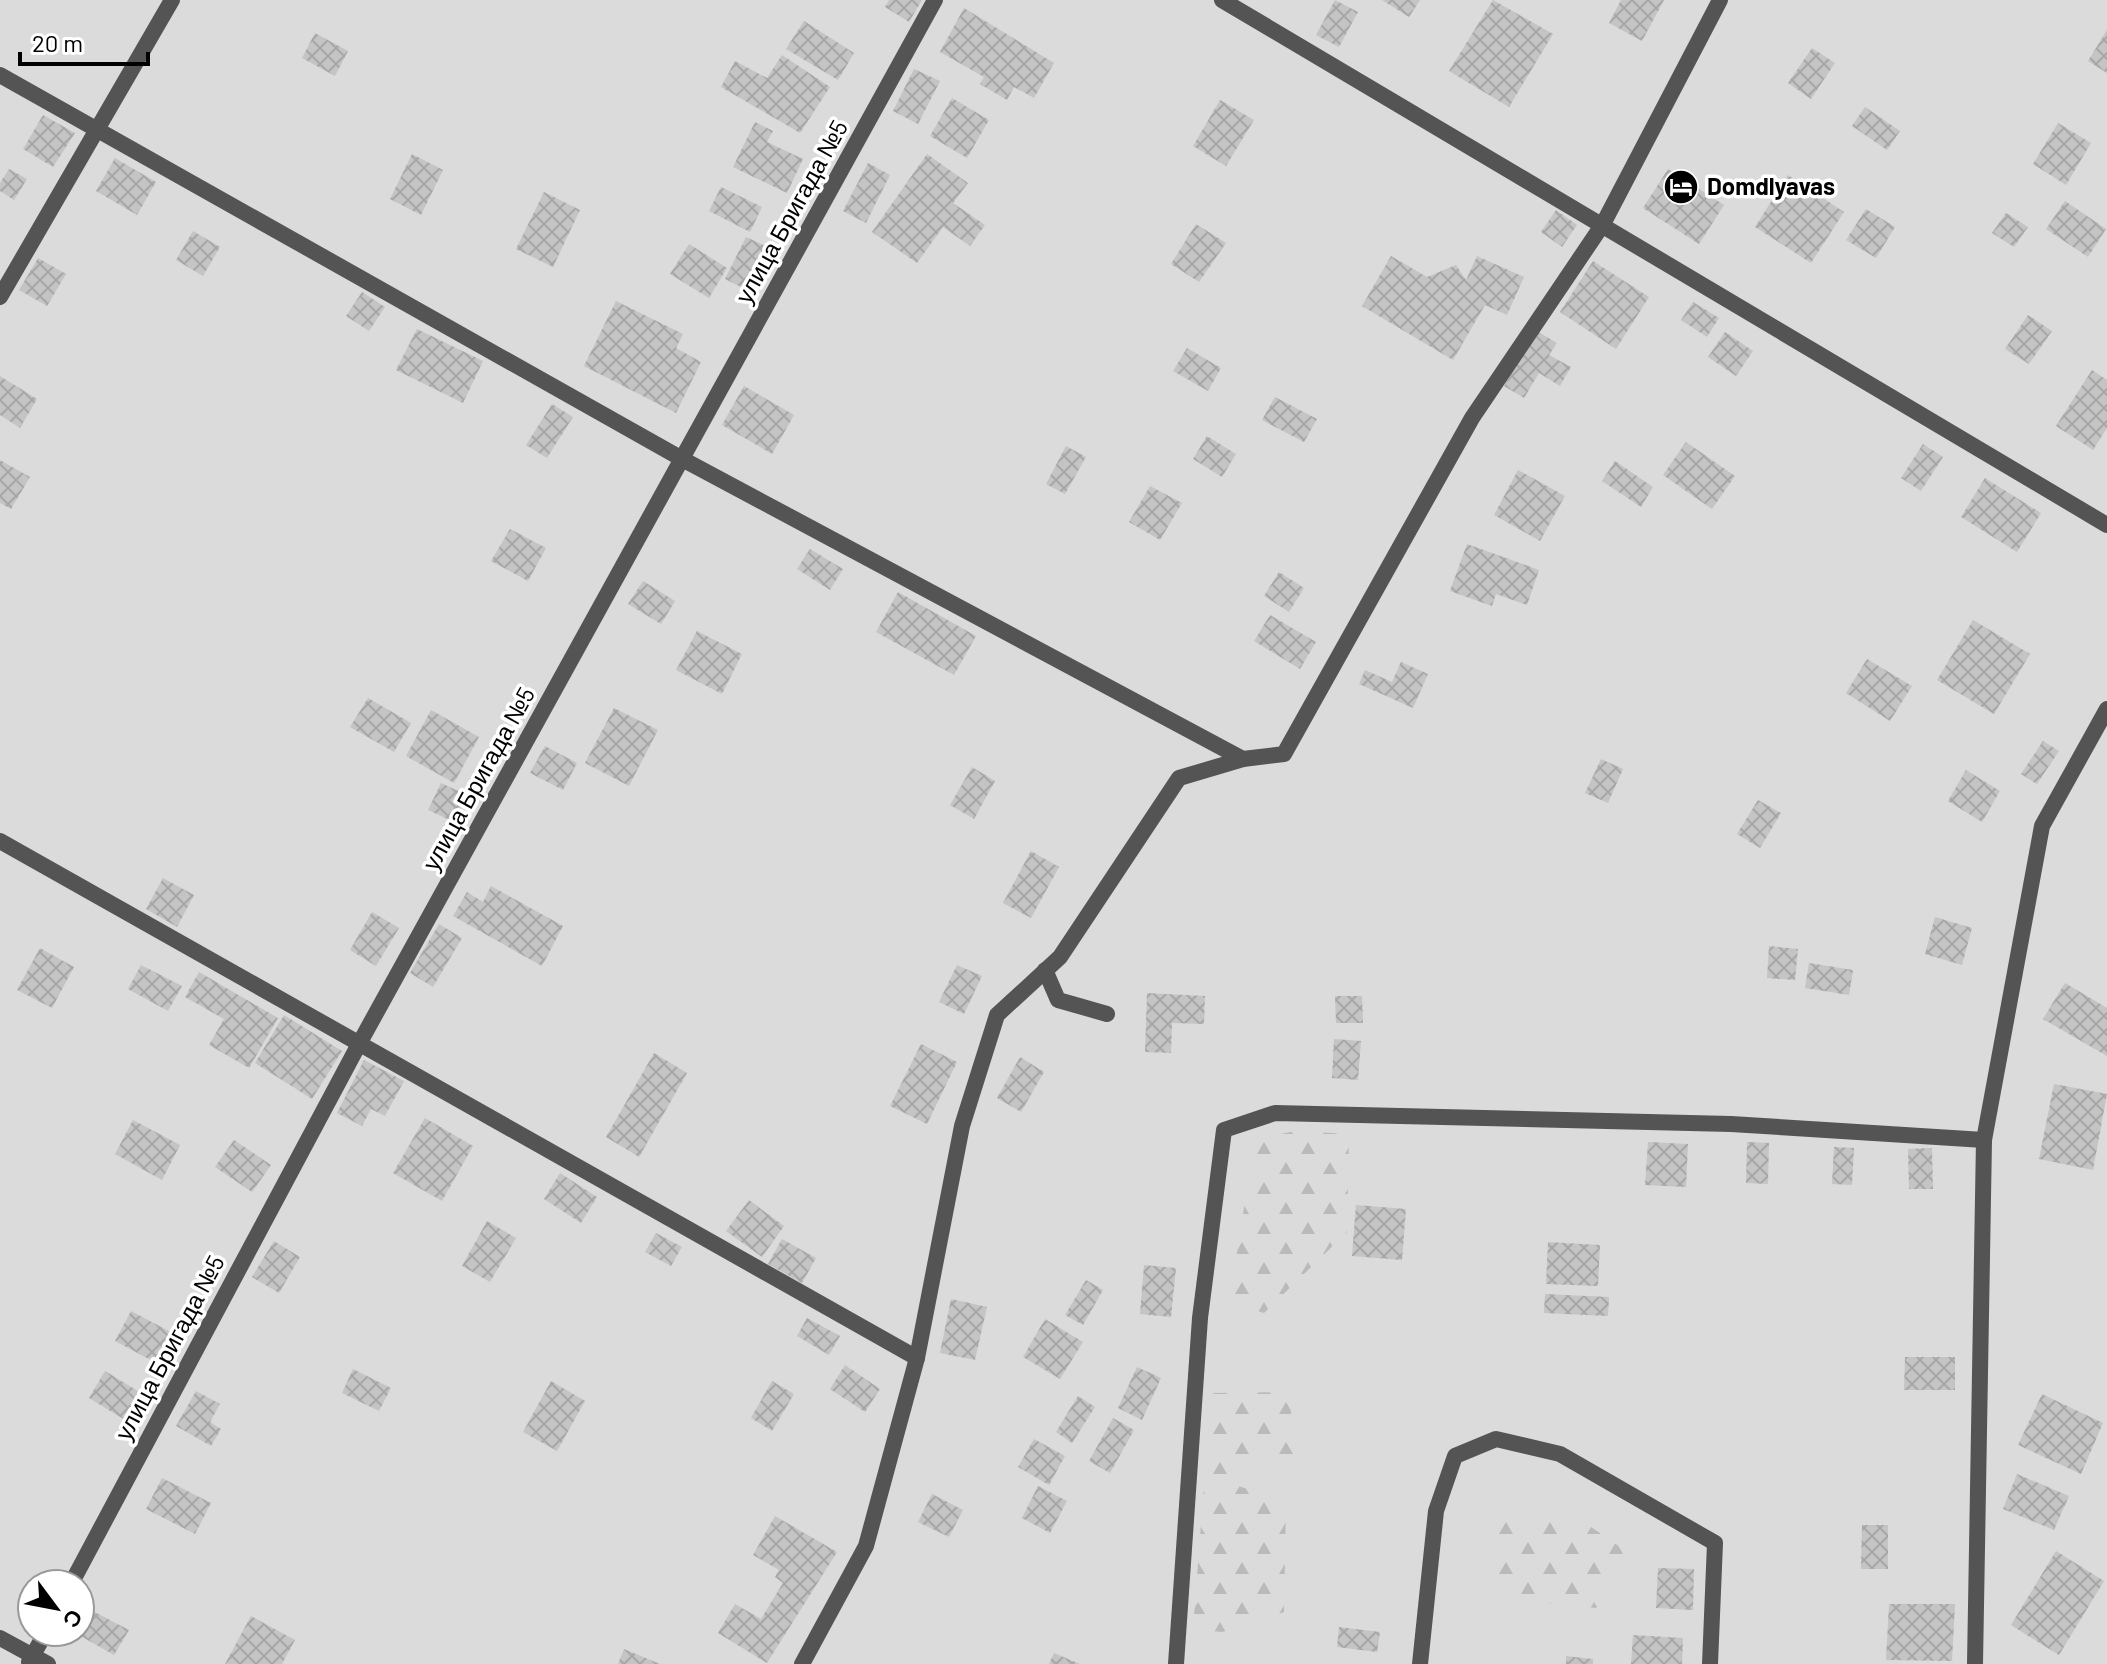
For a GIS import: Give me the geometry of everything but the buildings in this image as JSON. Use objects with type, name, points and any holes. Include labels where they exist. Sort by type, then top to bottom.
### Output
[{"type":"lane","points":[[0,297],[99,131],[172,0]]},
{"type":"lane","name":"улица Бригада №5","points":[[80,1568],[359,1044],[684,460],[935,0]]},
{"type":"lane","points":[[1222,0],[2107,525]]},
{"type":"lane","points":[[802,1664],[866,1546],[917,1358],[962,1126],[997,1015],[1060,957],[1179,778],[1243,759],[1284,754],[1472,418],[1603,224],[1720,0]]},
{"type":"lane","points":[[0,75],[684,460],[1243,759]]},
{"type":"lane","points":[[1975,1664],[1984,1140],[2042,826],[2107,709]]},
{"type":"lane","points":[[0,841],[917,1358]]},
{"type":"lane","points":[[1045,970],[1058,1000],[1107,1014]]},
{"type":"lane","points":[[1176,1664],[1200,1318],[1224,1130],[1275,1113],[1731,1124],[1984,1140]]},
{"type":"lane","points":[[1420,1664],[1436,1511],[1455,1456],[1496,1439],[1560,1454],[1715,1543],[1710,1664]]},
{"type":"lane","points":[[0,1638],[36,1661]]},
{"type":"green space","points":[[0,0],[2107,0],[2107,1664],[0,1664]]},
{"type":"green space","points":[[1296,1131],[1349,1134],[1347,1232],[1264,1313],[1229,1302],[1255,1139]]},
{"type":"green space","points":[[1290,1392],[1294,1465],[1239,1457],[1238,1486],[1286,1501],[1284,1612],[1222,1632],[1193,1629],[1211,1393]]},
{"type":"green space","points":[[1494,1513],[1584,1522],[1633,1556],[1596,1608],[1491,1597]]},
{"type":"place","name":"Domdlyavas","points":[[1681,187]]}]
